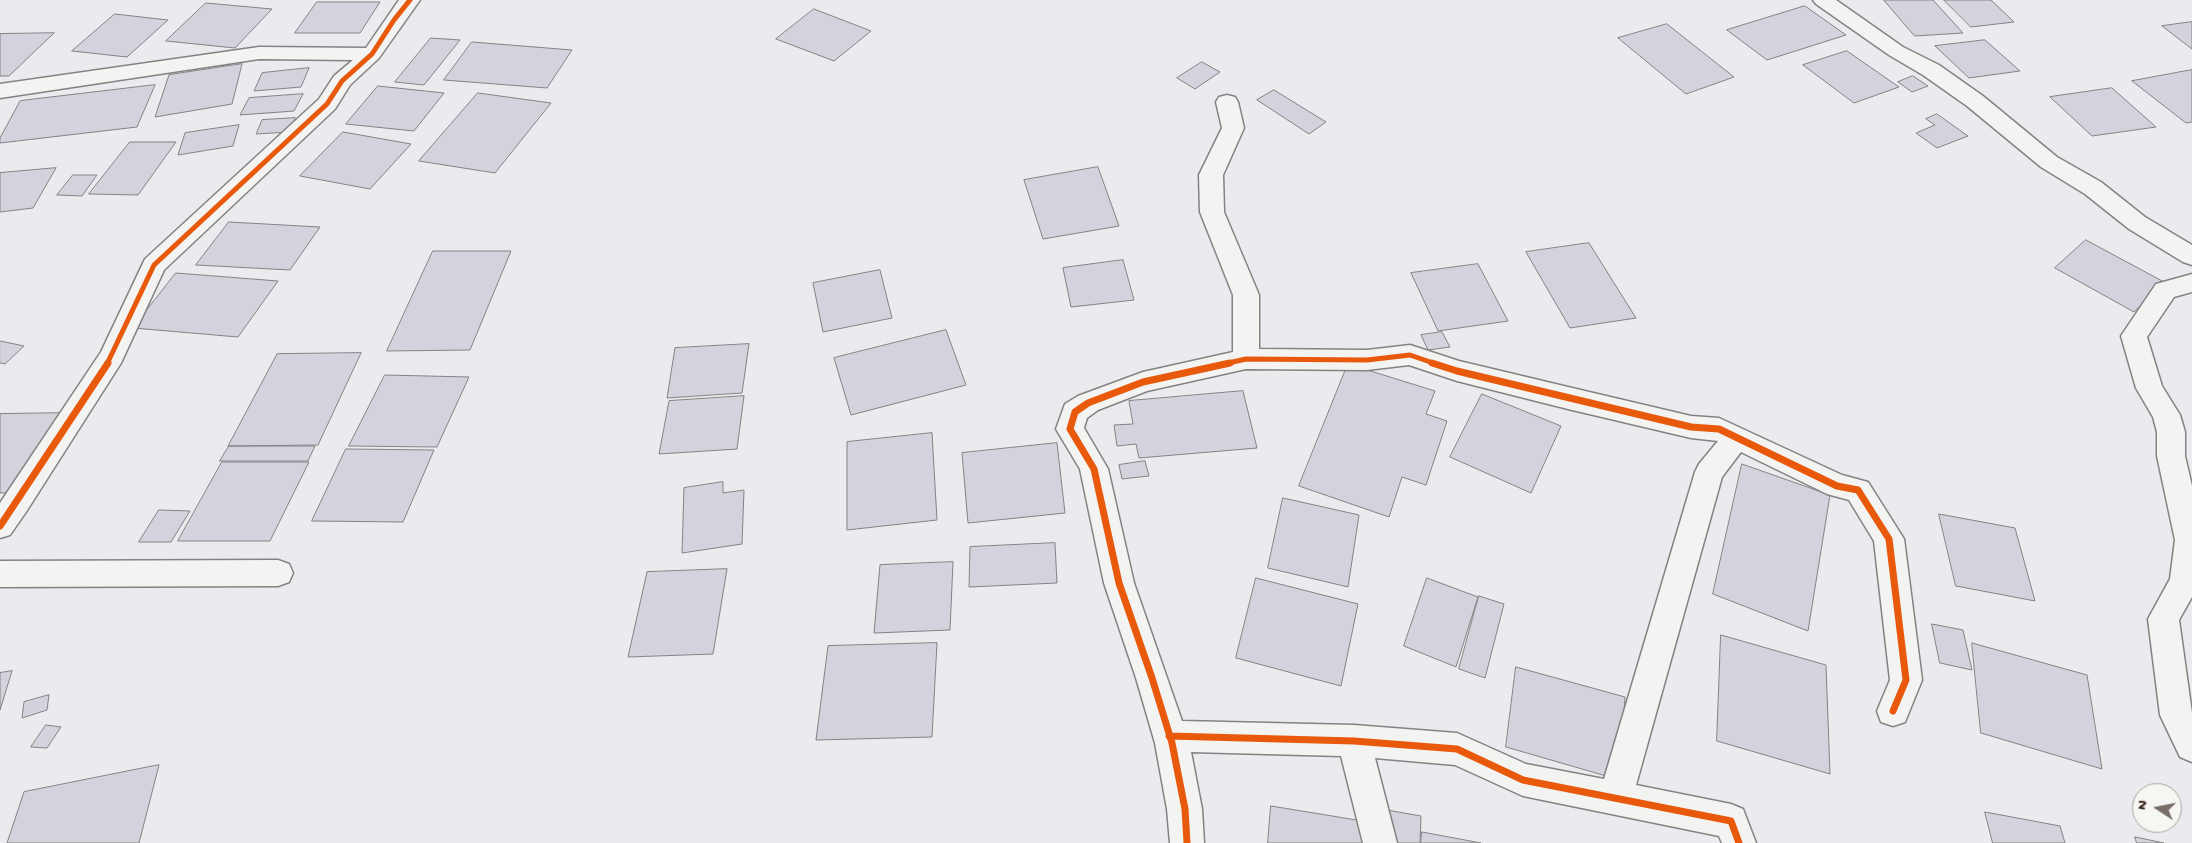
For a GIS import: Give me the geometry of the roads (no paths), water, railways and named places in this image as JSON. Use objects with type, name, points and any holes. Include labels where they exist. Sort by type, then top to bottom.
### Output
[{"type":"street","points":[[0,526],[112,356],[154,265],[327,104],[342,81],[372,54],[394,20],[410,0]]},
{"type":"street","points":[[1823,0],[1896,51],[1931,70],[1975,101],[2049,162],[2093,188],[2138,223],[2192,256]]},
{"type":"street","points":[[0,91],[259,53],[372,54]]},
{"type":"street","points":[[1227,102],[1233,128],[1211,175],[1212,212],[1246,295],[1246,359]]},
{"type":"street","points":[[2192,283],[2165,290],[2134,336],[2149,388],[2166,415],[2172,432],[2171,456],[2190,540],[2185,581],[2163,619],[2176,715],[2192,746]]},
{"type":"street","points":[[1187,843],[1186,810],[1169,736],[1144,650],[1119,581],[1096,473],[1070,429],[1075,412],[1088,403],[1143,382],[1246,359],[1367,360],[1410,355],[1457,371],[1585,402],[1691,426],[1719,429],[1838,486],[1858,490],[1889,539],[1906,680],[1893,711]]},
{"type":"street","points":[[1615,799],[1709,472],[1737,438]]},
{"type":"street","points":[[0,574],[278,573]]},
{"type":"street","points":[[1169,736],[1354,741],[1457,749],[1524,780],[1731,821],[1739,843]]},
{"type":"street","points":[[1354,741],[1380,843]]}]
